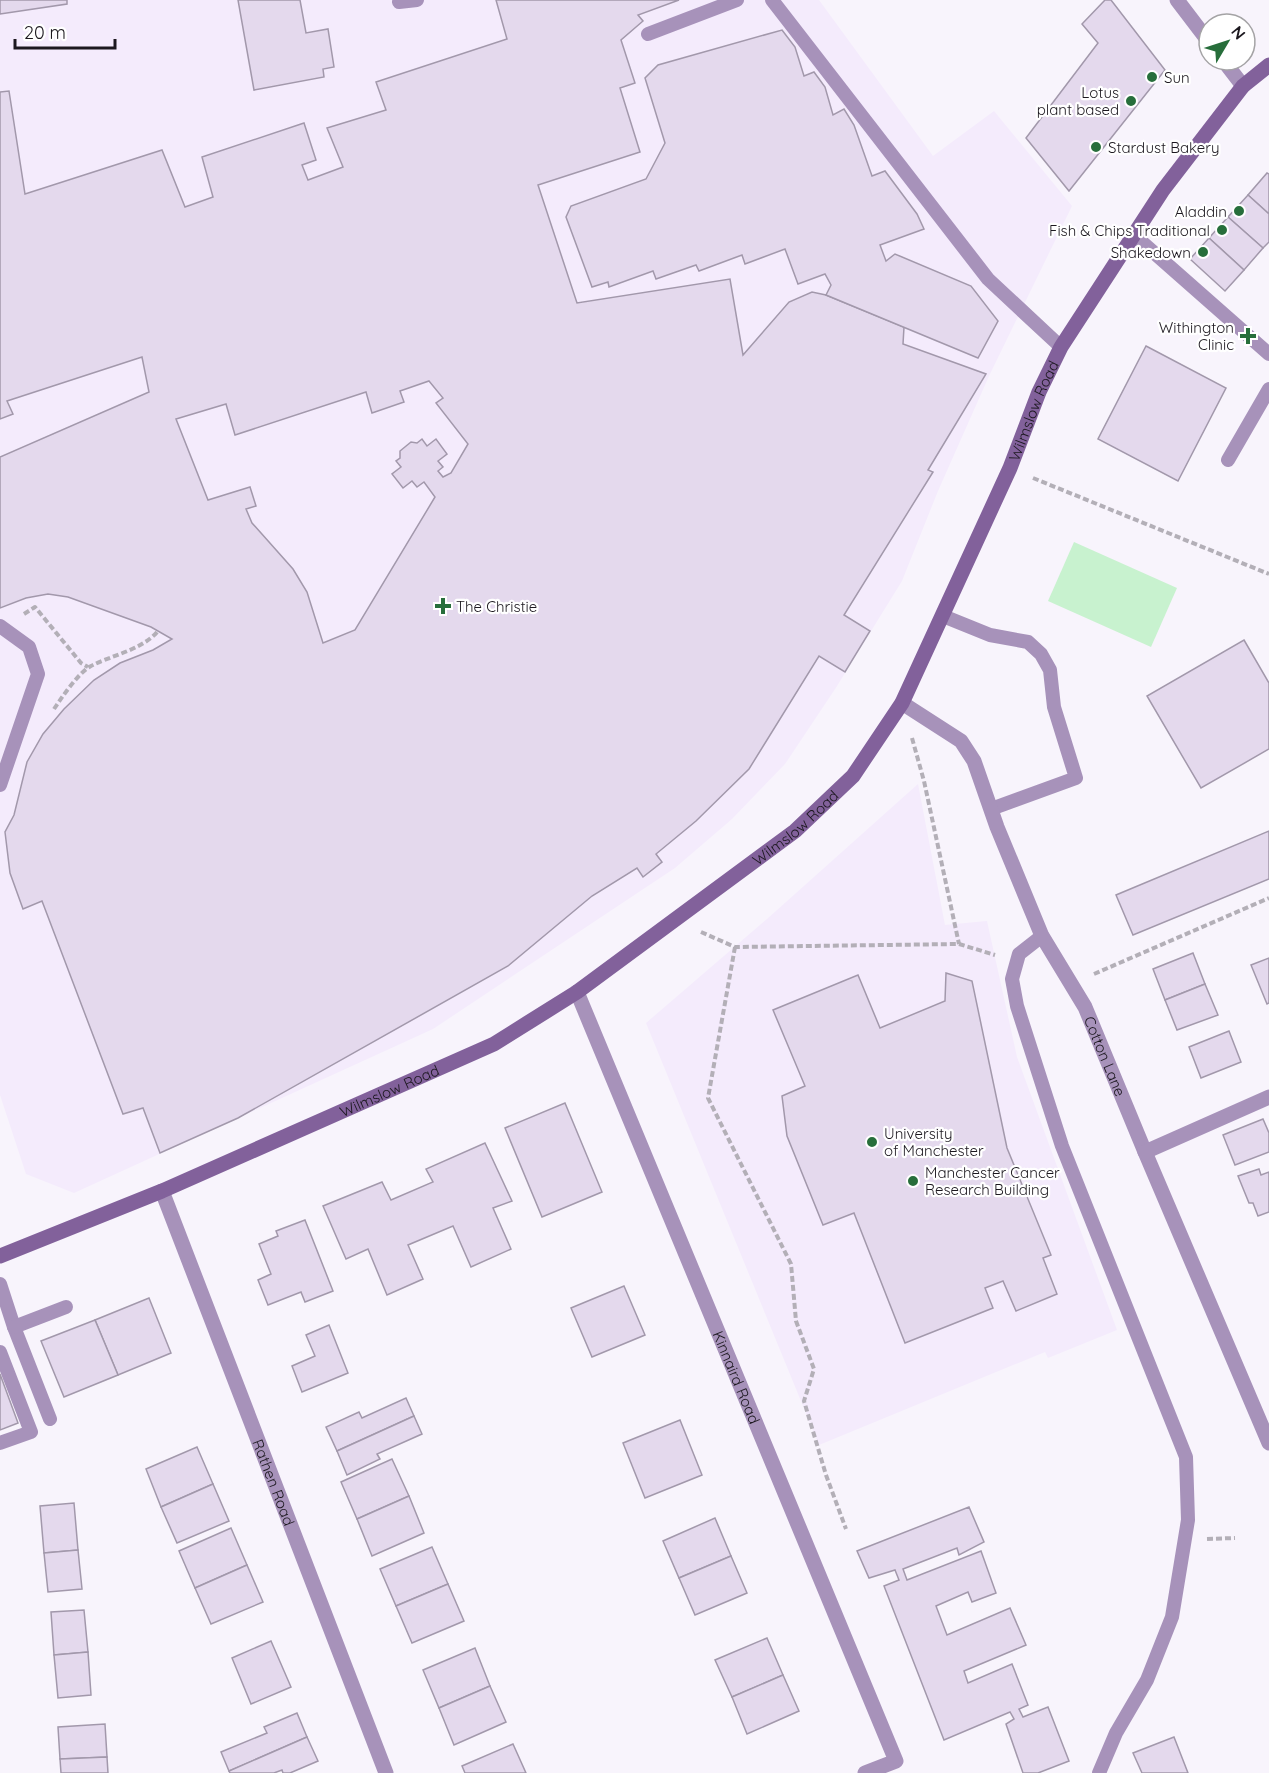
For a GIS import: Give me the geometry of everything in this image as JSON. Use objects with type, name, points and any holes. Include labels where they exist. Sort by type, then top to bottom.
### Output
[{"type":"main road","name":"Wilmslow Road","points":[[0,1256],[162,1191],[494,1044],[577,993],[795,831],[853,776],[902,703],[1010,468],[1039,392],[1061,347],[1163,190],[1243,87],[1269,65]]},
{"type":"street","points":[[1177,0],[1197,26]]},
{"type":"street","points":[[1232,72],[1243,87]]},
{"type":"street","name":"Cotton Lane","points":[[902,703],[961,741],[974,761],[1042,936],[1085,1007],[1144,1152],[1269,1443]]},
{"type":"street","name":"Kinnaird Road","points":[[577,993],[896,1761],[865,1773]]},
{"type":"street","points":[[1144,1152],[1269,1097]]},
{"type":"street","name":"Rathen Road","points":[[162,1191],[386,1773]]},
{"type":"lane","points":[[399,2],[417,0]]},
{"type":"lane","points":[[648,34],[737,0]]},
{"type":"lane","points":[[772,0],[988,279],[1061,347]]},
{"type":"lane","points":[[1134,236],[1269,354]]},
{"type":"lane","points":[[1228,460],[1269,389]]},
{"type":"lane","points":[[943,616],[990,635],[1028,642],[1041,654],[1050,669],[1054,707],[1076,778],[991,809]]},
{"type":"lane","points":[[0,626],[29,647],[38,674],[0,785]]},
{"type":"lane","points":[[1042,936],[1019,954],[1012,979],[1017,1006],[1062,1146],[1186,1457],[1188,1520],[1172,1617],[1147,1680],[1116,1733],[1099,1773]]},
{"type":"lane","points":[[0,1284],[14,1327],[50,1419]]},
{"type":"lane","points":[[14,1327],[66,1307]]},
{"type":"lane","points":[[0,1352],[31,1432],[0,1443]]},
{"type":"path","points":[[1010,468],[1269,574]]},
{"type":"path","points":[[20,727],[36,735],[60,699],[88,667],[153,637],[158,631]]},
{"type":"path","points":[[902,703],[924,781],[959,944]]},
{"type":"path","points":[[1071,984],[1269,898]]},
{"type":"path","points":[[675,920],[735,947],[959,944],[1004,957]]},
{"type":"path","points":[[735,947],[708,1098],[790,1264],[796,1321],[814,1369],[804,1401],[826,1475],[846,1528]]},
{"type":"shaded area","name":"The Christie","points":[[0,0],[819,0],[933,156],[994,111],[1072,206],[989,376],[938,491],[902,581],[785,764],[732,819],[675,868],[433,1029],[74,1193],[26,1174],[0,1095]]},
{"type":"shaded area","name":"University of Manchester","points":[[918,784],[945,925],[987,921],[1017,1057],[1117,1330],[1048,1358],[1045,1352],[819,1445],[646,1023]]},
{"type":"green space","points":[[1074,542],[1177,588],[1151,647],[1048,601]]},
{"type":"building","points":[[0,0],[67,0],[67,4],[0,14]]},
{"type":"building","points":[[238,0],[300,0],[306,33],[328,29],[334,67],[323,69],[324,77],[254,90]]},
{"type":"building","name":"The Christie","points":[[496,0],[679,0],[638,15],[643,21],[621,40],[635,83],[620,88],[640,152],[538,185],[577,303],[730,279],[743,355],[789,302],[812,292],[826,295],[904,327],[903,344],[986,374],[928,470],[933,472],[844,615],[870,631],[845,672],[819,656],[749,769],[696,821],[656,854],[662,862],[643,877],[637,868],[592,896],[508,966],[238,1118],[160,1153],[143,1108],[123,1114],[42,901],[23,909],[10,873],[5,832],[14,815],[27,762],[43,734],[64,709],[94,680],[120,663],[153,650],[172,639],[151,627],[68,597],[48,594],[26,598],[0,608],[0,457],[149,392],[142,357],[7,401],[13,414],[0,419],[0,92],[9,91],[25,194],[162,150],[185,207],[213,197],[202,157],[304,123],[316,160],[302,165],[308,180],[343,167],[327,128],[386,110],[376,82],[507,39]],"holes":[[[429,381],[443,398],[436,403],[468,444],[451,473],[443,477],[438,471],[443,467],[438,461],[447,454],[436,439],[427,446],[422,439],[417,443],[411,442],[400,451],[400,458],[396,461],[401,467],[392,474],[403,488],[412,481],[417,487],[424,482],[435,497],[355,630],[323,643],[307,592],[293,569],[252,523],[246,509],[256,506],[250,487],[208,500],[176,419],[226,404],[235,435],[366,392],[372,413],[404,402],[400,391]]]},
{"type":"building","points":[[1105,0],[1111,0],[1165,70],[1069,191],[1026,138],[1098,43],[1082,24]]},
{"type":"building","points":[[782,30],[795,47],[804,76],[814,72],[825,87],[833,115],[844,109],[854,125],[872,176],[885,171],[917,214],[924,229],[880,245],[886,261],[895,254],[971,286],[998,321],[978,358],[826,295],[831,285],[825,274],[798,284],[785,249],[745,264],[742,255],[699,271],[696,265],[656,279],[653,271],[609,287],[608,282],[592,287],[566,217],[571,206],[646,179],[665,143],[645,78],[658,65]]},
{"type":"building","points":[[1267,173],[1269,174],[1269,214],[1248,195]]},
{"type":"building","points":[[1248,195],[1269,214],[1269,242],[1263,248],[1228,217]]},
{"type":"building","points":[[1228,217],[1263,248],[1244,270],[1209,238]]},
{"type":"building","points":[[1209,238],[1244,270],[1225,291],[1190,259]]},
{"type":"building","points":[[1146,346],[1226,388],[1178,481],[1098,439]]},
{"type":"building","points":[[1244,640],[1269,683],[1269,749],[1201,788],[1147,696]]},
{"type":"building","points":[[1269,831],[1269,879],[1133,935],[1116,895]]},
{"type":"building","points":[[1193,953],[1205,984],[1165,1000],[1153,969]]},
{"type":"building","points":[[1269,958],[1269,1003],[1267,1004],[1251,965]]},
{"type":"building","name":"Manchester Cancer Research Building","points":[[946,973],[972,981],[1007,1148],[1051,1255],[1043,1258],[1057,1294],[1016,1311],[1003,1281],[985,1288],[993,1308],[905,1343],[854,1213],[823,1225],[787,1136],[782,1096],[805,1086],[773,1010],[858,975],[880,1028],[945,1001]]},
{"type":"building","points":[[1205,984],[1218,1015],[1177,1030],[1165,1000]]},
{"type":"building","points":[[1229,1031],[1241,1062],[1201,1078],[1189,1047]]},
{"type":"building","points":[[565,1103],[602,1192],[542,1217],[505,1128]]},
{"type":"building","points":[[1263,1119],[1269,1133],[1269,1152],[1235,1165],[1223,1135]]},
{"type":"building","points":[[485,1143],[512,1201],[493,1208],[511,1249],[471,1267],[453,1226],[408,1245],[423,1279],[387,1295],[368,1249],[346,1259],[323,1206],[382,1182],[391,1200],[433,1182],[426,1169]]},
{"type":"building","points":[[1259,1169],[1261,1175],[1269,1172],[1269,1212],[1258,1216],[1253,1203],[1249,1203],[1238,1176]]},
{"type":"building","points":[[305,1220],[333,1291],[305,1302],[301,1292],[268,1305],[258,1280],[271,1274],[259,1244],[278,1236],[276,1231]]},
{"type":"building","points":[[624,1286],[645,1335],[592,1357],[571,1308]]},
{"type":"building","points":[[149,1298],[171,1353],[118,1375],[95,1320]]},
{"type":"building","points":[[95,1320],[118,1375],[64,1397],[41,1341]]},
{"type":"building","points":[[329,1325],[348,1373],[302,1392],[292,1366],[315,1356],[306,1335]]},
{"type":"building","points":[[0,1374],[18,1423],[0,1430]]},
{"type":"building","points":[[406,1398],[414,1416],[337,1451],[326,1427],[359,1412],[362,1418]]},
{"type":"building","points":[[414,1416],[422,1434],[377,1454],[380,1459],[347,1475],[337,1451]]},
{"type":"building","points":[[680,1420],[702,1475],[645,1498],[623,1443]]},
{"type":"building","points":[[197,1447],[213,1484],[161,1507],[146,1469]]},
{"type":"building","points":[[392,1459],[409,1496],[357,1519],[341,1482]]},
{"type":"building","points":[[213,1484],[229,1521],[177,1543],[161,1507]]},
{"type":"building","points":[[409,1496],[424,1533],[372,1556],[357,1519]]},
{"type":"building","points":[[74,1503],[78,1550],[44,1553],[40,1506]]},
{"type":"building","points":[[969,1507],[984,1542],[959,1555],[957,1548],[903,1569],[907,1580],[981,1551],[996,1593],[972,1602],[968,1592],[936,1606],[947,1635],[1010,1608],[1026,1645],[964,1671],[968,1683],[1012,1664],[1028,1705],[1019,1709],[1023,1717],[1048,1707],[1069,1761],[1038,1773],[1023,1773],[1006,1724],[1014,1719],[1010,1712],[944,1740],[884,1586],[899,1580],[895,1570],[869,1578],[857,1551]]},
{"type":"building","points":[[715,1518],[731,1556],[679,1578],[663,1541]]},
{"type":"building","points":[[231,1528],[247,1565],[195,1588],[179,1551]]},
{"type":"building","points":[[432,1547],[448,1584],[396,1606],[380,1569]]},
{"type":"building","points":[[78,1550],[82,1589],[48,1592],[44,1553]]},
{"type":"building","points":[[731,1556],[747,1593],[695,1615],[679,1578]]},
{"type":"building","points":[[247,1565],[263,1602],[211,1624],[195,1588]]},
{"type":"building","points":[[448,1584],[464,1621],[412,1643],[396,1606]]},
{"type":"building","points":[[84,1610],[88,1652],[54,1655],[51,1612]]},
{"type":"building","points":[[767,1638],[783,1675],[732,1697],[715,1660]]},
{"type":"building","points":[[271,1641],[291,1687],[251,1704],[232,1658]]},
{"type":"building","points":[[475,1648],[490,1686],[439,1708],[423,1670]]},
{"type":"building","points":[[88,1652],[91,1695],[58,1698],[54,1655]]},
{"type":"building","points":[[783,1675],[799,1711],[747,1734],[732,1697]]},
{"type":"building","points":[[490,1686],[506,1722],[454,1745],[439,1708]]},
{"type":"building","points":[[297,1713],[307,1737],[229,1771],[221,1752],[267,1733],[264,1727]]},
{"type":"building","points":[[105,1724],[107,1757],[60,1759],[58,1727]]},
{"type":"building","points":[[307,1737],[318,1761],[290,1773],[283,1773],[282,1770],[274,1773],[230,1773],[229,1771]]},
{"type":"building","points":[[1174,1737],[1188,1773],[1142,1773],[1133,1753]]},
{"type":"building","points":[[513,1744],[526,1773],[465,1773],[462,1766]]},
{"type":"building","points":[[107,1757],[108,1773],[61,1773],[60,1759]]},
{"type":"place","name":"Sun","points":[[1152,77]]},
{"type":"place","name":"Lotus plant based","points":[[1131,101]]},
{"type":"place","name":"Stardust Bakery","points":[[1096,147]]},
{"type":"place","name":"Aladdin","points":[[1239,211]]},
{"type":"place","name":"Fish & Chips Traditional","points":[[1222,230]]},
{"type":"place","name":"Shakedown","points":[[1203,252]]},
{"type":"place","name":"Withington Clinic","points":[[1248,336]]},
{"type":"place","name":"The Christie","points":[[443,606]]},
{"type":"place","name":"University of Manchester","points":[[872,1142]]},
{"type":"place","name":"Manchester Cancer Research Building","points":[[913,1181]]}]
